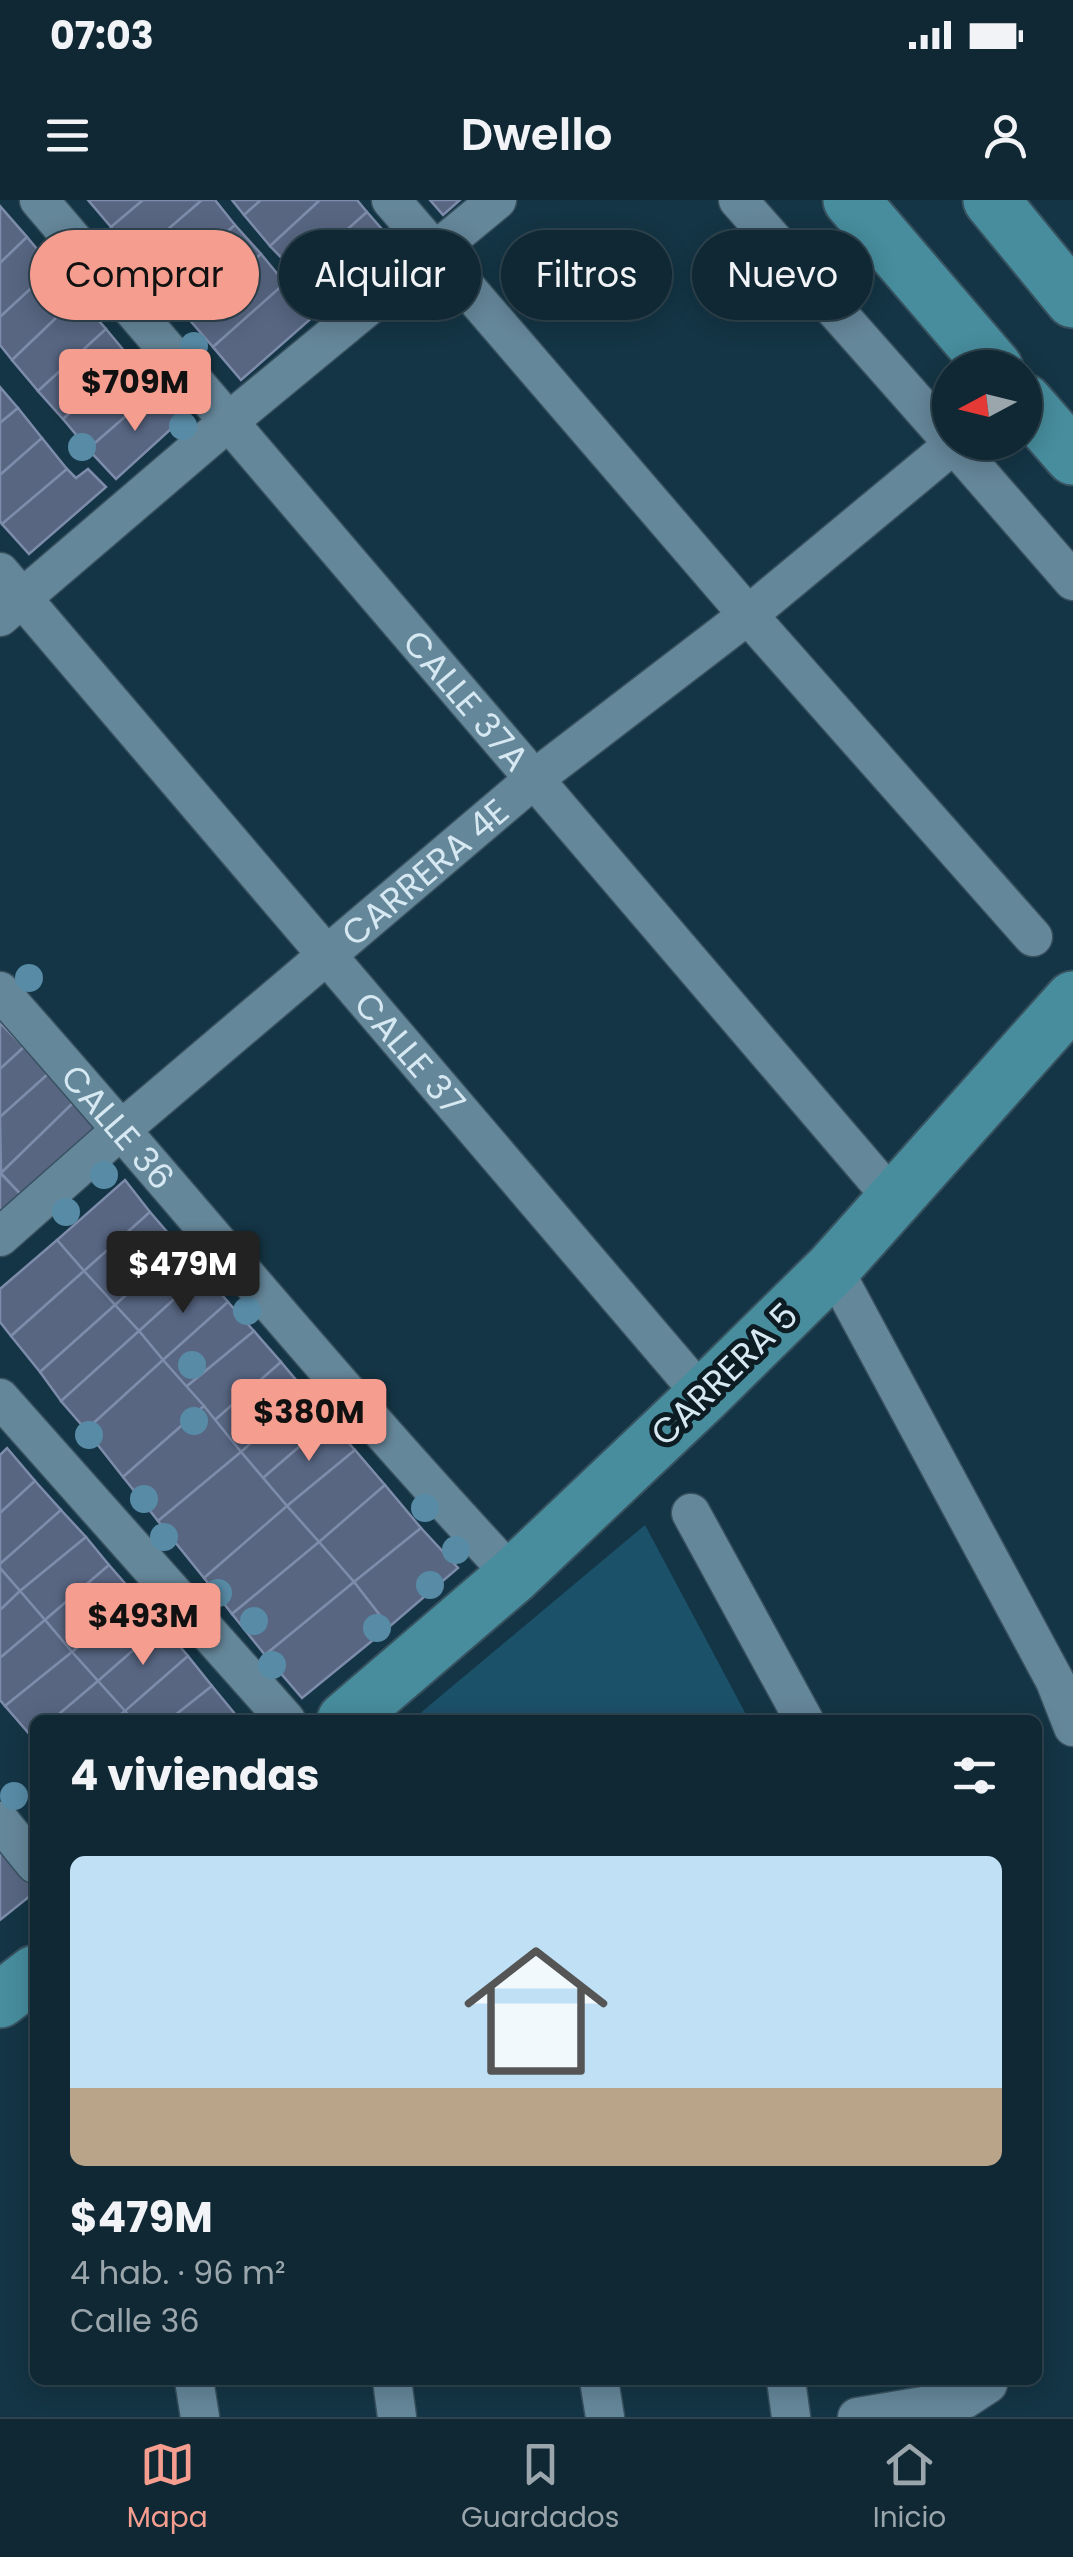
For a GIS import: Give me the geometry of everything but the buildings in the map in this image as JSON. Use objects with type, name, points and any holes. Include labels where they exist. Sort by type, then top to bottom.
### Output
[{"type":"street","name":"CALLE 37A","points":[[39,200],[894,1200]]},
{"type":"street","points":[[391,200],[418,230]]},
{"type":"street","points":[[462,230],[497,200]]},
{"type":"street","points":[[738,200],[932,419]]},
{"type":"street","points":[[851,200],[980,350]]},
{"type":"street","points":[[991,200],[1073,300]]},
{"type":"street","points":[[481,303],[748,615],[1034,937]]},
{"type":"street","points":[[8,596],[353,320]]},
{"type":"street","points":[[1042,421],[1073,457]]},
{"type":"street","name":"CARRERA 4E","points":[[0,1237],[534,779],[748,615],[932,459]]},
{"type":"street","points":[[968,460],[1073,580]]},
{"type":"street","name":"CALLE 37","points":[[8,596],[328,956],[704,1396]]},
{"type":"street","name":"CALLE 36","points":[[0,991],[419,1476],[513,1576]]},
{"type":"street","name":"CARRERA 5","points":[[351,1715],[513,1576],[704,1396],[832,1268],[1073,999]]},
{"type":"street","points":[[832,1268],[1054,1681],[1073,1727]]},
{"type":"street","points":[[0,1398],[282,1715]]},
{"type":"street","points":[[691,1513],[801,1715]]},
{"type":"street","points":[[0,1822],[30,1858]]},
{"type":"street","points":[[0,2000],[30,1977]]},
{"type":"street","points":[[195,2385],[200,2417]]},
{"type":"street","points":[[393,2385],[397,2417]]},
{"type":"street","points":[[600,2385],[605,2417]]},
{"type":"street","points":[[787,2385],[791,2417]]},
{"type":"street","points":[[858,2417],[965,2400],[987,2385]]},
{"type":"shaded area","points":[[645,1525],[746,1715],[418,1715]]}]
